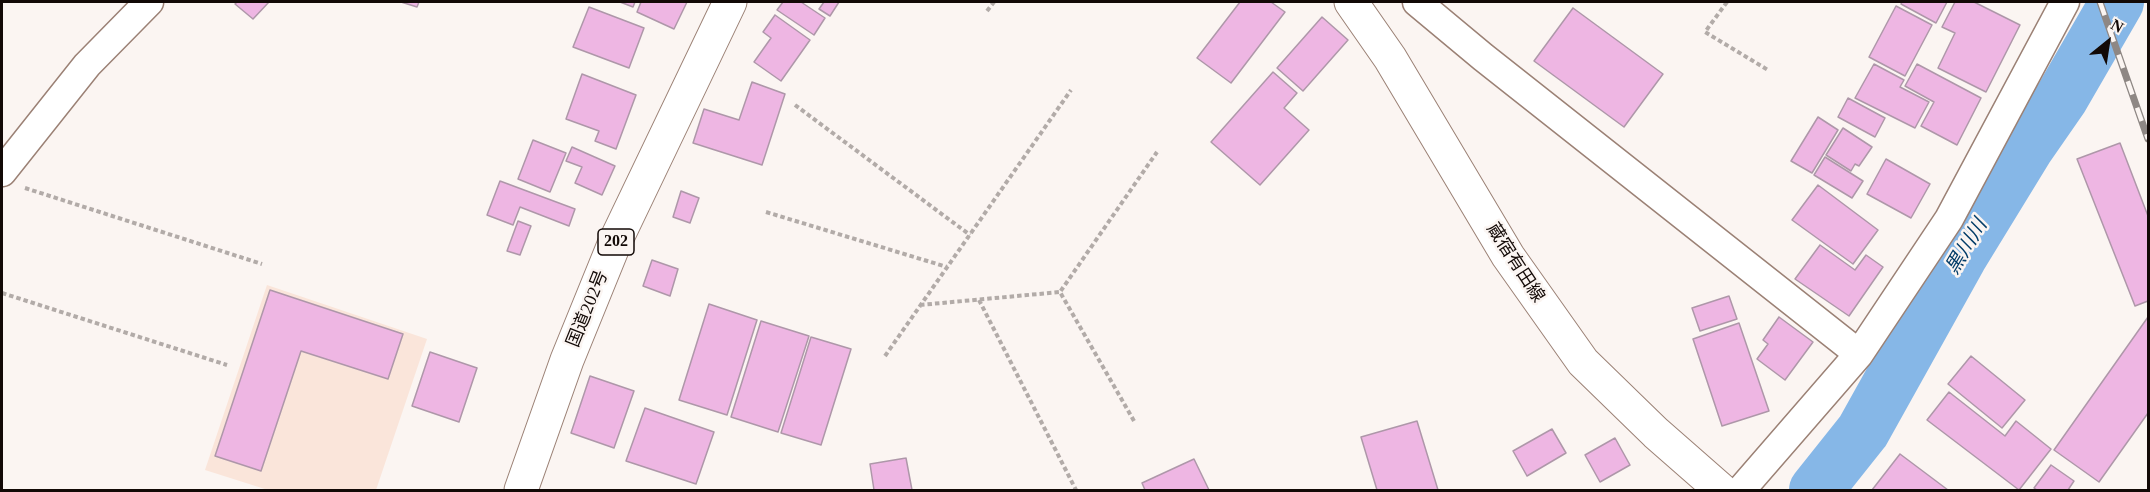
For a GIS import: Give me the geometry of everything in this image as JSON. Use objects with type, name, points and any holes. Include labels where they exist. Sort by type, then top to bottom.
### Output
[{"type":"main road","name":"国道202号","points":[[521,490],[567,360],[615,242],[730,2]]},
{"type":"main road","name":"蔵宿有田線","points":[[1351,2],[1390,58],[1508,256],[1583,362],[1656,433],[1721,490]]},
{"type":"street","points":[[2,171],[87,65],[149,2]]},
{"type":"street","points":[[1418,2],[1484,57],[1859,354]]},
{"type":"street","points":[[1741,490],[1859,354],[1949,219],[2065,2]]},
{"type":"path","points":[[987,11],[994,2]]},
{"type":"path","points":[[1727,2],[1705,32],[1768,70]]},
{"type":"path","points":[[885,356],[1071,90]]},
{"type":"path","points":[[795,105],[970,235]]},
{"type":"path","points":[[920,305],[1060,292],[1157,152]]},
{"type":"path","points":[[24,188],[262,264]]},
{"type":"path","points":[[766,212],[947,267]]},
{"type":"path","points":[[1060,292],[1134,421]]},
{"type":"path","points":[[2,293],[227,365]]},
{"type":"path","points":[[979,300],[1076,490]]},
{"type":"shaded area","points":[[267,285],[427,339],[376,490],[268,490],[205,470]]},
{"type":"building","points":[[237,2],[269,2],[253,19],[235,4]]},
{"type":"building","points":[[401,2],[419,2],[417,7]]},
{"type":"building","points":[[620,2],[635,2],[633,7]]},
{"type":"building","points":[[641,2],[687,2],[674,29],[637,12]]},
{"type":"building","points":[[783,2],[801,2],[825,18],[814,35],[777,10]]},
{"type":"building","points":[[824,2],[839,2],[830,16],[819,9]]},
{"type":"building","points":[[1240,2],[1271,2],[1285,12],[1231,83],[1197,58]]},
{"type":"building","points":[[1902,2],[1947,2],[1936,23],[1901,4]]},
{"type":"building","points":[[1955,2],[1974,2],[2020,25],[1986,92],[1938,68],[1955,33],[1942,27]]},
{"type":"building","points":[[1896,6],[1932,25],[1905,76],[1869,57]]},
{"type":"building","points":[[589,7],[644,28],[629,68],[573,47]]},
{"type":"building","points":[[1573,8],[1663,74],[1624,127],[1534,61]]},
{"type":"building","points":[[775,15],[810,40],[781,81],[754,62],[771,38],[763,32]]},
{"type":"building","points":[[1322,17],[1348,40],[1303,91],[1277,68]]},
{"type":"building","points":[[1874,64],[1904,80],[1900,87],[1929,102],[1915,128],[1855,98]]},
{"type":"building","points":[[1917,64],[1981,98],[1957,145],[1921,126],[1934,102],[1905,86]]},
{"type":"building","points":[[1273,72],[1297,93],[1284,108],[1309,130],[1260,185],[1211,142]]},
{"type":"building","points":[[582,74],[636,95],[616,149],[595,141],[599,131],[566,119]]},
{"type":"building","points":[[752,82],[785,94],[762,165],[693,143],[704,109],[739,120]]},
{"type":"building","points":[[1848,98],[1885,118],[1875,137],[1838,117]]},
{"type":"building","points":[[1818,117],[1838,130],[1812,173],[1791,161]]},
{"type":"building","points":[[1843,128],[1872,147],[1859,166],[1855,164],[1851,171],[1826,155]]},
{"type":"building","points":[[533,140],[566,153],[550,192],[518,179]]},
{"type":"building","points":[[2120,143],[2148,216],[2148,301],[2135,306],[2077,159]]},
{"type":"building","points":[[572,147],[615,166],[602,195],[575,183],[582,167],[566,161]]},
{"type":"building","points":[[1825,157],[1863,181],[1852,198],[1814,175]]},
{"type":"building","points":[[1886,159],[1930,184],[1911,218],[1867,194]]},
{"type":"building","points":[[500,181],[575,209],[569,226],[520,207],[513,225],[487,215]]},
{"type":"building","points":[[1818,185],[1878,230],[1853,264],[1792,220]]},
{"type":"building","points":[[681,191],[699,198],[690,223],[673,217]]},
{"type":"building","points":[[518,221],[531,226],[520,255],[507,251]]},
{"type":"building","points":[[1820,245],[1855,270],[1866,255],[1883,267],[1849,316],[1795,279]]},
{"type":"building","points":[[652,260],[678,269],[670,296],[643,286]]},
{"type":"building","points":[[270,290],[403,334],[388,379],[301,351],[261,471],[215,456]]},
{"type":"building","points":[[1729,296],[1737,319],[1700,331],[1692,308]]},
{"type":"building","points":[[709,304],[757,320],[727,415],[679,400]]},
{"type":"building","points":[[1779,317],[1813,342],[1785,380],[1757,359],[1768,344],[1763,340]]},
{"type":"building","points":[[2148,317],[2148,413],[2099,482],[2054,450]]},
{"type":"building","points":[[761,321],[809,336],[778,432],[731,417]]},
{"type":"building","points":[[1739,323],[1769,411],[1722,426],[1693,339]]},
{"type":"building","points":[[811,337],[851,349],[821,445],[781,433]]},
{"type":"building","points":[[430,352],[477,368],[459,422],[412,406]]},
{"type":"building","points":[[1971,356],[2025,400],[2002,428],[1948,384]]},
{"type":"building","points":[[590,376],[634,391],[614,448],[571,433]]},
{"type":"building","points":[[1949,392],[2005,436],[2016,421],[2051,449],[2019,490],[1927,420]]},
{"type":"building","points":[[645,408],[714,432],[696,484],[626,461]]},
{"type":"building","points":[[1417,421],[1438,490],[1377,490],[1361,437]]},
{"type":"building","points":[[1552,429],[1566,453],[1527,476],[1513,451]]},
{"type":"building","points":[[1615,438],[1630,465],[1600,482],[1585,455]]},
{"type":"building","points":[[1900,454],[1948,490],[1872,490]]},
{"type":"building","points":[[906,458],[912,490],[874,490],[870,464]]},
{"type":"building","points":[[1194,459],[1209,490],[1145,490],[1142,483]]},
{"type":"building","points":[[2051,465],[2074,481],[2068,490],[2037,490],[2034,488]]},
{"type":"waterway","name":"黒川川","points":[[1816,490],[1863,431],[1960,257],[2028,146],[2062,97],[2117,2]]},
{"type":"railway","points":[[2100,2],[2148,139]]}]
